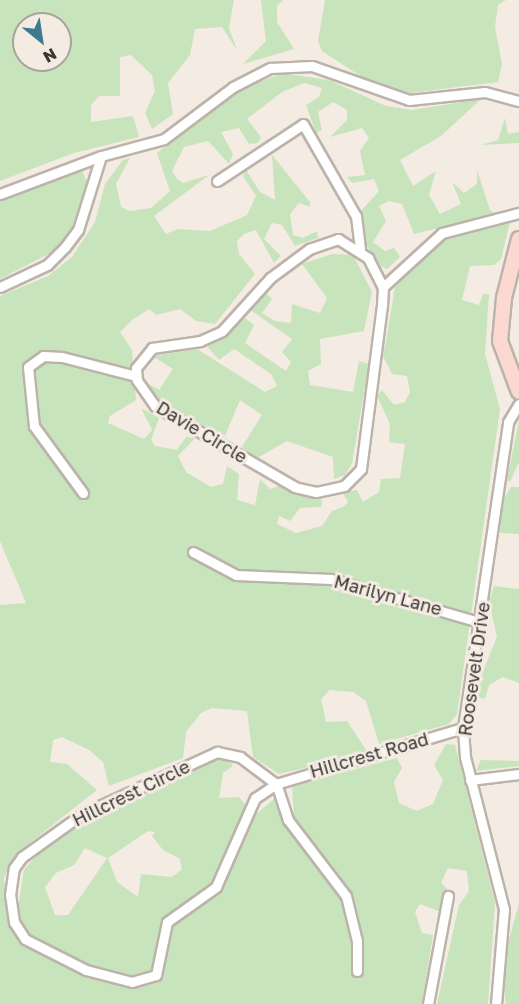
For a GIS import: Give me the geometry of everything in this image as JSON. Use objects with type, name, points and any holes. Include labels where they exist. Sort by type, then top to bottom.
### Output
[{"type":"main road","points":[[519,239],[504,298],[500,341],[519,392]]},
{"type":"street","points":[[0,194],[101,156],[164,139],[246,78],[279,66],[312,66],[399,99],[485,92],[519,101]]},
{"type":"street","points":[[217,181],[303,124],[356,216],[360,250]]},
{"type":"street","points":[[0,287],[46,265],[65,247],[78,230],[101,156]]},
{"type":"street","points":[[383,287],[442,233],[519,213]]},
{"type":"street","points":[[83,493],[62,471],[34,426],[28,367],[43,356],[62,357],[136,376],[141,357],[152,348],[200,341],[222,331],[270,278],[309,249],[338,239],[360,250]]},
{"type":"street","name":"Davie Circle","points":[[136,376],[155,406],[295,487],[332,491],[354,481],[362,470],[383,287],[377,272],[360,250]]},
{"type":"street","points":[[377,272],[398,271]]},
{"type":"street","name":"Roosevelt Drive","points":[[496,1004],[504,909],[470,780],[463,728],[508,422],[519,404]]},
{"type":"street","name":"Marilyn Lane","points":[[193,552],[236,575],[331,579],[479,622]]},
{"type":"street","name":"Hillcrest Road","points":[[276,784],[463,728]]},
{"type":"street","name":"Hillcrest Circle","points":[[217,752],[240,757],[276,784],[255,798],[216,887],[167,922],[160,967],[148,979],[132,982],[86,970],[39,951],[18,930],[10,903],[14,868],[32,848],[82,814],[217,752]]},
{"type":"street","points":[[470,780],[519,774]]},
{"type":"street","points":[[276,784],[288,820],[346,896],[357,941],[357,972]]},
{"type":"street","points":[[428,1004],[448,896]]},
{"type":"green space","points":[[0,0],[234,0],[229,28],[237,50],[222,27],[195,29],[190,55],[168,83],[173,114],[152,129],[145,113],[155,91],[152,75],[131,55],[120,57],[120,96],[99,96],[91,105],[91,122],[133,116],[139,137],[74,153],[0,181]]},
{"type":"green space","points":[[261,0],[283,0],[277,6],[277,22],[294,49],[243,64],[266,41]]},
{"type":"green space","points":[[325,0],[506,0],[498,5],[495,27],[502,64],[498,82],[403,94],[377,87],[322,51],[318,41]]},
{"type":"green space","points":[[282,73],[329,80],[386,106],[412,110],[481,99],[441,136],[400,160],[413,186],[436,171],[429,195],[440,214],[461,204],[452,182],[464,193],[477,184],[477,170],[490,210],[510,222],[501,259],[494,265],[470,266],[462,300],[479,305],[483,294],[489,294],[485,354],[500,409],[457,714],[449,724],[379,744],[366,701],[353,692],[330,690],[321,699],[326,722],[347,721],[368,753],[279,774],[253,757],[247,711],[212,708],[201,713],[186,732],[183,758],[109,786],[103,762],[89,750],[62,737],[53,740],[50,762],[67,764],[97,790],[17,853],[4,877],[6,899],[19,902],[24,870],[43,847],[130,795],[217,758],[226,757],[233,766],[223,773],[219,798],[239,797],[254,816],[274,799],[280,810],[294,814],[292,786],[397,758],[402,768],[394,782],[399,803],[417,811],[433,804],[443,780],[434,765],[446,744],[455,745],[495,903],[488,1004],[437,1004],[459,905],[469,891],[467,871],[448,868],[441,883],[449,891],[441,912],[420,904],[415,912],[422,933],[433,935],[422,1004],[0,1004],[0,605],[26,603],[0,541],[0,296],[48,276],[72,257],[95,222],[105,184],[123,160],[130,158],[116,184],[121,207],[130,211],[151,208],[170,191],[157,153],[237,91]],"holes":[[[304,83],[322,88],[319,97],[306,105],[316,133],[322,130],[318,112],[333,102],[347,110],[347,120],[330,137],[362,128],[369,138],[360,151],[365,175],[347,177],[352,183],[374,179],[379,191],[360,212],[366,245],[381,266],[387,269],[400,257],[394,248],[385,251],[373,242],[386,221],[379,206],[389,201],[402,204],[414,234],[443,227],[438,244],[395,287],[383,356],[392,374],[407,376],[410,392],[405,402],[394,405],[382,390],[377,396],[390,424],[389,442],[405,444],[400,478],[381,479],[379,492],[363,502],[357,490],[342,492],[348,502],[343,507],[332,511],[322,526],[296,533],[277,524],[279,516],[290,521],[300,508],[321,507],[322,500],[279,486],[270,489],[260,479],[255,505],[237,500],[239,474],[227,466],[223,484],[211,487],[186,472],[178,456],[195,438],[186,437],[177,450],[155,446],[151,440],[159,418],[141,408],[152,430],[144,439],[108,423],[110,416],[136,400],[132,350],[120,332],[132,320],[149,309],[156,315],[180,309],[196,321],[215,324],[255,274],[239,254],[237,241],[244,234],[256,230],[274,263],[281,256],[264,239],[272,223],[282,225],[295,246],[318,238],[317,231],[303,238],[293,235],[290,214],[299,203],[310,207],[310,202],[272,155],[275,200],[260,192],[246,170],[243,176],[256,196],[247,215],[210,231],[178,229],[166,234],[154,216],[209,175],[183,183],[177,179],[172,171],[184,147],[208,141],[229,164],[233,154],[221,132],[239,128],[249,144],[258,143],[261,137],[247,119],[282,92]],[[148,831],[155,832],[152,836],[163,850],[180,859],[182,869],[172,877],[141,874],[138,897],[117,882],[108,858]],[[85,848],[107,858],[68,915],[55,915],[45,887],[56,873],[74,865]]]},
{"type":"green space","points":[[505,118],[508,134],[519,132],[519,143],[481,145],[498,140]]},
{"type":"green space","points":[[81,168],[88,184],[76,222],[58,249],[0,279],[0,199]]},
{"type":"green space","points":[[332,254],[353,255],[372,292],[364,331],[320,339],[321,364],[308,371],[310,385],[353,392],[359,361],[369,364],[352,463],[345,475],[334,479],[333,457],[287,441],[257,458],[242,447],[262,415],[240,400],[225,436],[162,404],[147,383],[159,390],[173,369],[154,357],[197,349],[265,392],[277,386],[271,374],[234,349],[219,360],[207,346],[227,337],[244,317],[254,325],[245,343],[286,371],[291,362],[282,352],[292,339],[249,309],[265,292],[272,299],[262,313],[275,321],[291,323],[292,304],[320,313],[327,298],[302,264]]},
{"type":"green space","points":[[519,420],[519,462],[510,482],[507,480]]},
{"type":"green space","points":[[511,487],[519,487],[519,534],[500,533],[502,502]]},
{"type":"green space","points":[[494,586],[519,589],[519,683],[503,677],[489,685],[485,699],[477,697],[477,686],[497,637],[489,602]]},
{"type":"green space","points":[[481,760],[519,761],[519,766],[476,771]]},
{"type":"green space","points":[[519,903],[519,1004],[506,1004],[501,969]]}]
